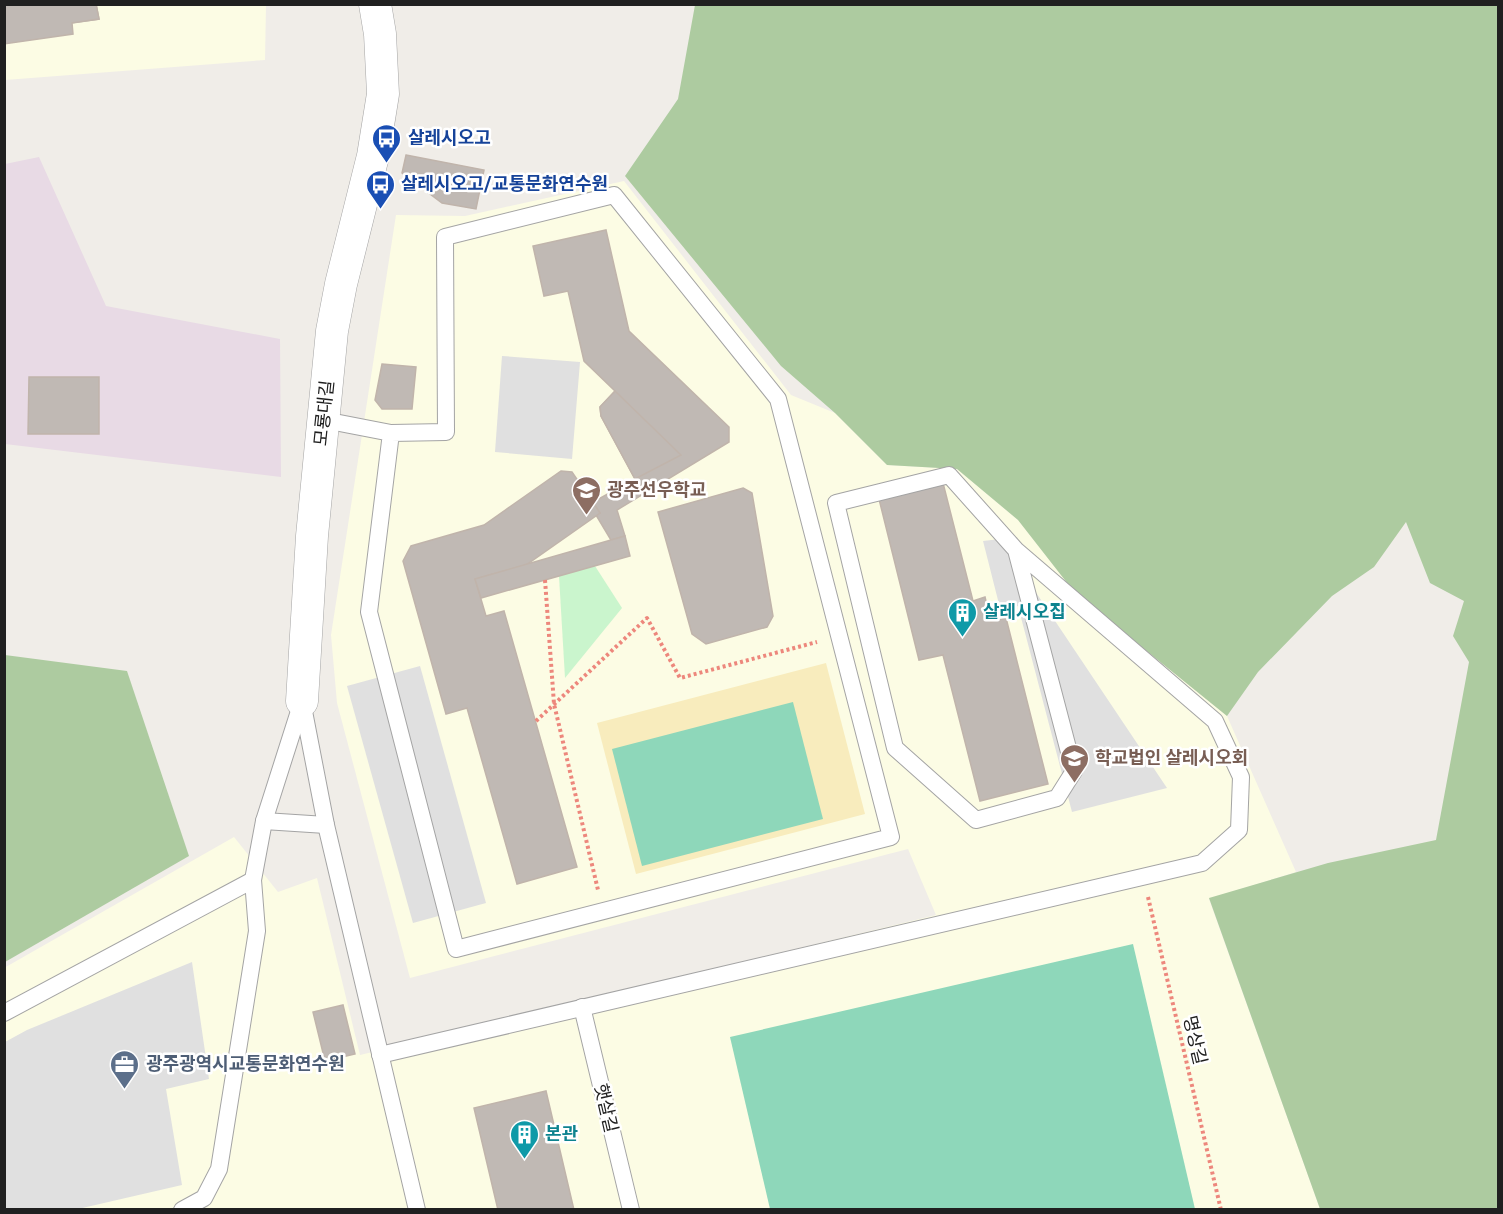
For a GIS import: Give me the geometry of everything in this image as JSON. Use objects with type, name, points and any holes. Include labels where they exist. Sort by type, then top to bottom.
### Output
[{"type":"street","name":"모룡대길","points":[[302,701],[312,536],[333,331],[341,284],[373,156],[383,94],[380,34],[375,4]]},
{"type":"lane","points":[[324,420],[392,433],[446,432],[445,237],[614,195],[778,399],[891,837],[456,949],[369,612],[392,433]]},
{"type":"lane","points":[[380,1055],[1202,863],[1239,830],[1241,777],[1215,721],[1016,550],[949,475],[836,503],[896,748],[976,820],[1058,798],[1074,771],[1016,550]]},
{"type":"lane","points":[[182,1209],[204,1197],[219,1169],[256,931],[253,880],[264,821],[302,701]]},
{"type":"lane","name":"모룡대길","points":[[302,701],[326,825],[417,1209]]},
{"type":"lane","points":[[264,821],[326,825]]},
{"type":"lane","points":[[4,1013],[253,880]]},
{"type":"lane","name":"햇살길","points":[[582,1007],[631,1209]]},
{"type":"path","points":[[545,580],[554,704],[603,911]]},
{"type":"path","points":[[536,721],[647,618],[680,678],[839,636]]},
{"type":"path","name":"명상길","points":[[1143,876],[1221,1209]]},
{"type":"shaded area","points":[[5,5],[266,5],[265,60],[5,80]]},
{"type":"shaded area","points":[[39,157],[106,306],[280,339],[281,477],[5,444],[5,164]]},
{"type":"shaded area","points":[[624,181],[791,395],[835,413],[887,465],[957,469],[1018,520],[1075,593],[1227,716],[1296,872],[1209,899],[1320,1209],[5,1209],[4,968],[234,837],[278,892],[317,878],[360,1055],[936,915],[908,849],[410,978],[337,703],[331,635],[396,215],[465,216]]},
{"type":"shaded area","points":[[502,356],[580,362],[572,459],[495,452]]},
{"type":"shaded area","points":[[1017,537],[1035,591],[1167,788],[1072,812],[1018,606],[1001,612],[983,541]]},
{"type":"shaded area","points":[[420,666],[486,903],[413,923],[347,686]]},
{"type":"shaded area","points":[[192,962],[209,1079],[166,1089],[182,1185],[78,1209],[5,1209],[5,1042],[27,1030]]},
{"type":"green space","points":[[695,5],[1498,5],[1498,1209],[1320,1209],[1209,898],[1328,863],[1436,840],[1469,662],[1453,636],[1464,601],[1430,583],[1406,522],[1374,567],[1332,596],[1258,672],[1227,716],[1075,593],[1018,520],[957,469],[887,465],[835,413],[781,366],[625,176],[678,99]]},
{"type":"green space","points":[[595,566],[622,608],[565,678],[559,576]]},
{"type":"green space","points":[[5,655],[127,671],[189,856],[5,962]]},
{"type":"green space","points":[[793,702],[823,819],[642,866],[612,749]]},
{"type":"green space","points":[[1133,944],[1195,1209],[770,1209],[730,1037]]},
{"type":"sand","points":[[826,663],[865,814],[636,874],[597,723]]},
{"type":"building","points":[[4,4],[96,4],[99,19],[4,32]]},
{"type":"building","points":[[4,4],[96,4],[99,19],[72,23],[73,34],[4,44]]},
{"type":"building","points":[[406,155],[484,170],[476,209],[442,203],[402,173]]},
{"type":"building","points":[[606,230],[629,331],[729,427],[729,442],[617,510],[625,536],[611,540],[596,515],[600,513],[593,502],[635,479],[601,416],[600,407],[615,391],[584,361],[568,291],[544,296],[533,246]]},
{"type":"building","points":[[382,364],[416,367],[412,409],[382,409],[375,400]]},
{"type":"building","points":[[29,377],[99,377],[99,434],[28,434]]},
{"type":"building","points":[[615,391],[681,455],[635,479],[601,416],[600,407]]},
{"type":"building","points":[[561,471],[572,472],[600,513],[526,565],[475,579],[486,616],[504,611],[577,867],[517,884],[467,708],[446,714],[403,561],[411,546],[484,525]]},
{"type":"building","name":"살레시오집","points":[[943,483],[973,601],[985,597],[991,622],[1006,618],[1048,784],[980,801],[943,655],[919,660],[879,499]]},
{"type":"building","points":[[743,488],[752,493],[773,616],[767,627],[706,644],[692,634],[658,512]]},
{"type":"building","points":[[625,536],[630,556],[481,598],[475,579]]},
{"type":"building","points":[[343,1005],[355,1054],[325,1061],[313,1012]]},
{"type":"building","name":"본관","points":[[546,1091],[574,1210],[498,1210],[474,1108]]},
{"type":"place","name":"살레시오고","points":[[387,164]]},
{"type":"place","name":"살레시오고/교통문화연수원","points":[[380,210]]},
{"type":"place","name":"광주선우학교","points":[[586,516]]},
{"type":"place","name":"살레시오집","points":[[962,638]]},
{"type":"place","name":"학교법인 살레시오회","points":[[1074,784]]},
{"type":"place","name":"광주광역시교통문화연수원","points":[[125,1090]]},
{"type":"place","name":"본관","points":[[524,1160]]}]
